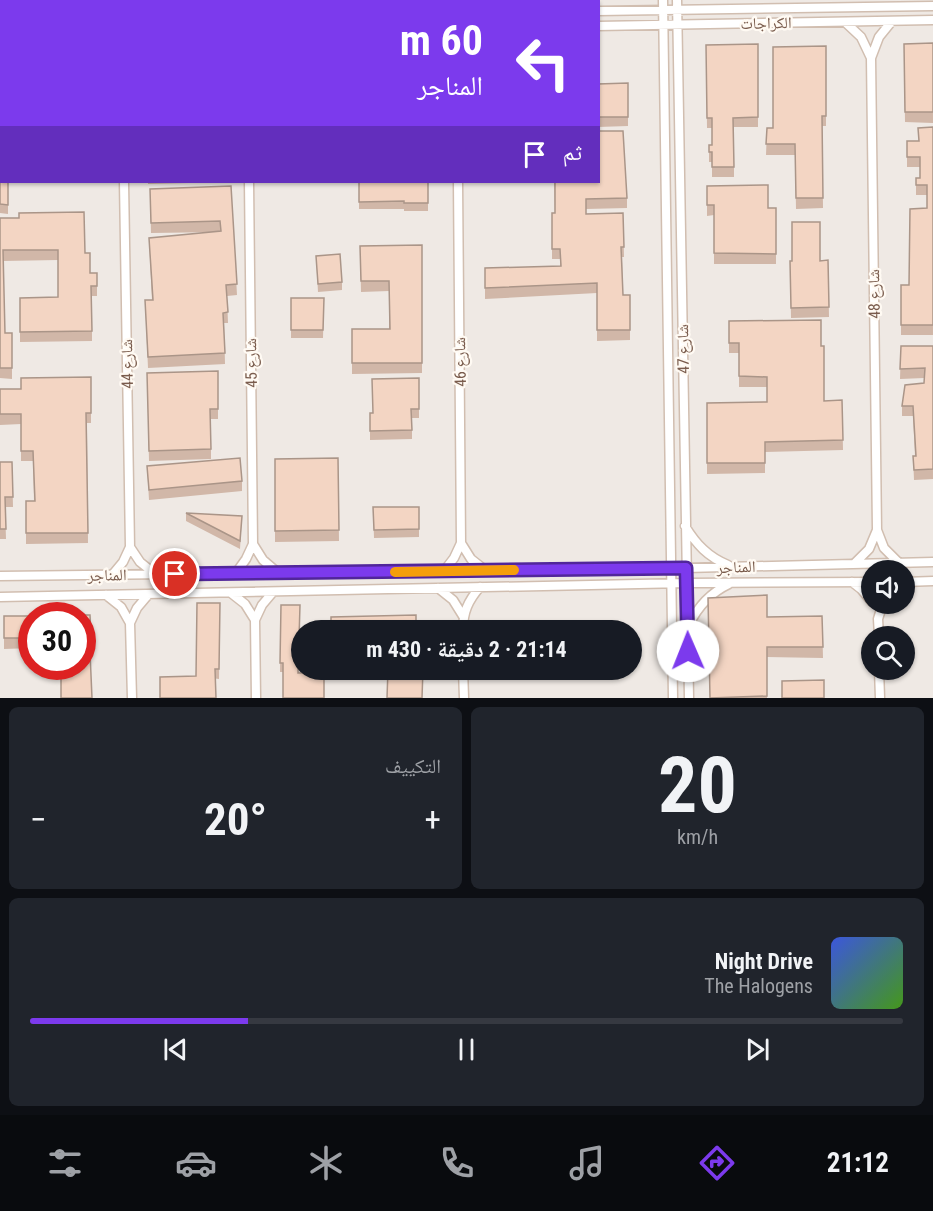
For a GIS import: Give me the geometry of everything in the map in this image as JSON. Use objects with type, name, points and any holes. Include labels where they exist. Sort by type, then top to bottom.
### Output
[{"type":"street","name":"شارع 47","points":[[663,0],[673,698]]},
{"type":"street","points":[[850,7],[858,0]]},
{"type":"street","points":[[888,0],[897,6]]},
{"type":"street","name":"شارع 47","points":[[677,5],[689,698]]},
{"type":"street","name":"الكراجات","points":[[600,11],[663,10],[677,5],[933,6]]},
{"type":"street","name":"الكراجات","points":[[600,26],[933,20]]},
{"type":"street","name":"شارع 48","points":[[844,21],[861,37],[871,58]]},
{"type":"street","name":"شارع 48","points":[[892,21],[879,37],[871,58],[877,530],[884,548],[896,560]]},
{"type":"street","name":"شارع 44","points":[[124,183],[130,547]]},
{"type":"street","name":"شارع 45","points":[[249,183],[253,544]]},
{"type":"street","name":"شارع 46","points":[[458,183],[461,543]]},
{"type":"street","points":[[685,526],[699,547],[719,562],[731,567]]},
{"type":"street","points":[[855,563],[869,549],[877,530]]},
{"type":"street","points":[[461,543],[471,559],[485,571]]},
{"type":"street","points":[[444,571],[454,558],[461,543]]},
{"type":"street","points":[[253,544],[263,560],[277,572]]},
{"type":"street","points":[[236,573],[246,560],[253,544]]},
{"type":"street","points":[[130,547],[140,562],[155,574]]},
{"type":"street","points":[[113,574],[123,562],[130,547]]},
{"type":"street","name":"المناجر","points":[[915,562],[933,562]]},
{"type":"street","name":"المناجر","points":[[0,576],[686,568],[861,563]]},
{"type":"street","points":[[915,582],[933,581]]},
{"type":"street","points":[[687,628],[704,601],[716,590],[731,582]]},
{"type":"street","points":[[851,582],[861,589]]},
{"type":"street","name":"المناجر","points":[[0,597],[672,583],[861,582]]},
{"type":"street","points":[[463,620],[470,600],[480,587]]},
{"type":"street","points":[[438,588],[453,600],[463,615]]},
{"type":"street","points":[[256,698],[255,620],[262,605],[273,592]]},
{"type":"street","points":[[231,593],[245,604],[255,620]]},
{"type":"street","points":[[132,698],[130,623],[137,608],[148,595]]},
{"type":"street","points":[[106,596],[121,607],[130,623]]},
{"type":"street","points":[[876,614],[878,626]]},
{"type":"street","points":[[878,619],[880,614]]},
{"type":"street","points":[[463,680],[464,698]]},
{"type":"street","points":[[879,680],[879,698]]},
{"type":"shaded area","points":[[600,0],[933,0],[933,698],[0,698],[0,183],[600,183]]},
{"type":"building","points":[[933,43],[933,112],[905,112],[904,44]]},
{"type":"building","points":[[758,44],[758,117],[733,118],[734,167],[712,167],[712,152],[709,152],[709,145],[712,145],[712,118],[707,118],[706,45]]},
{"type":"building","points":[[826,46],[826,116],[822,116],[823,198],[796,198],[795,144],[766,144],[767,128],[773,128],[773,47]]},
{"type":"building","points":[[628,83],[628,117],[600,117],[600,84]]},
{"type":"building","points":[[933,127],[933,325],[901,325],[901,285],[909,285],[910,209],[927,208],[927,185],[916,185],[916,178],[920,178],[920,157],[907,157],[907,141],[919,141],[918,128]]},
{"type":"building","points":[[600,131],[623,131],[627,198],[586,199],[586,214],[623,213],[624,247],[621,247],[623,295],[630,295],[630,330],[597,330],[597,283],[485,288],[485,268],[561,266],[560,249],[552,249],[552,213],[555,213],[555,183],[600,183]]},
{"type":"building","points":[[0,183],[8,183],[8,205],[0,204]]},
{"type":"building","points":[[359,183],[428,183],[428,203],[359,202]]},
{"type":"building","points":[[768,185],[768,208],[776,208],[776,254],[714,253],[714,205],[707,205],[707,186]]},
{"type":"building","points":[[231,186],[237,284],[226,285],[228,312],[223,313],[225,353],[148,357],[145,300],[153,300],[149,238],[221,231],[220,221],[151,223],[150,189]]},
{"type":"building","points":[[84,212],[85,253],[90,253],[90,273],[97,273],[97,286],[91,286],[92,331],[20,332],[20,298],[58,297],[58,250],[3,250],[5,333],[12,333],[12,368],[0,368],[0,218],[19,218],[19,213]]},
{"type":"building","points":[[792,222],[820,222],[820,261],[828,260],[829,307],[791,308]]},
{"type":"building","points":[[422,245],[422,363],[352,363],[352,329],[390,329],[389,281],[361,281],[360,246]]},
{"type":"building","points":[[340,254],[342,282],[318,284],[316,256]]},
{"type":"building","points":[[291,298],[324,298],[323,330],[291,330]]},
{"type":"building","points":[[821,320],[821,346],[824,346],[824,401],[842,400],[843,440],[765,442],[765,463],[707,463],[707,403],[767,402],[767,377],[739,376],[739,343],[729,343],[729,321]]},
{"type":"building","points":[[901,346],[933,346],[933,469],[914,470],[913,456],[916,456],[913,406],[902,406],[905,385],[924,383],[925,368],[900,369]]},
{"type":"building","points":[[218,371],[218,409],[210,409],[211,449],[149,451],[147,373]]},
{"type":"building","points":[[91,377],[91,413],[86,413],[88,533],[26,533],[26,501],[35,501],[33,451],[21,451],[21,414],[0,414],[0,389],[21,389],[21,378]]},
{"type":"building","points":[[419,378],[419,409],[411,409],[412,430],[370,431],[370,413],[373,413],[372,379]]},
{"type":"building","points":[[240,458],[242,481],[149,490],[147,466]]},
{"type":"building","points":[[338,458],[339,530],[275,531],[275,459]]},
{"type":"building","points":[[0,462],[12,462],[13,497],[5,497],[6,529],[0,529]]},
{"type":"building","points":[[373,507],[419,507],[419,529],[374,530]]},
{"type":"building","points":[[186,513],[242,516],[240,541]]},
{"type":"building","points":[[767,595],[767,617],[822,616],[823,647],[767,647],[767,696],[710,698],[708,598]]},
{"type":"building","points":[[197,603],[220,603],[219,669],[215,669],[216,698],[160,698],[160,677],[196,676]]},
{"type":"building","points":[[281,605],[300,605],[300,620],[291,620],[291,680],[324,680],[324,698],[283,698],[283,663],[280,663]]},
{"type":"building","points":[[416,615],[416,620],[331,620],[331,617]]},
{"type":"building","points":[[4,616],[18,616],[18,638],[4,638]]},
{"type":"building","points":[[61,680],[91,680],[92,698],[61,698]]},
{"type":"building","points":[[388,680],[423,680],[422,698],[387,698]]},
{"type":"building","points":[[824,680],[824,698],[782,698],[782,681]]},
{"type":"slow traffic","points":[[395,572],[514,570]]},
{"type":"route","points":[[175,574],[686,568],[688,651]]}]
